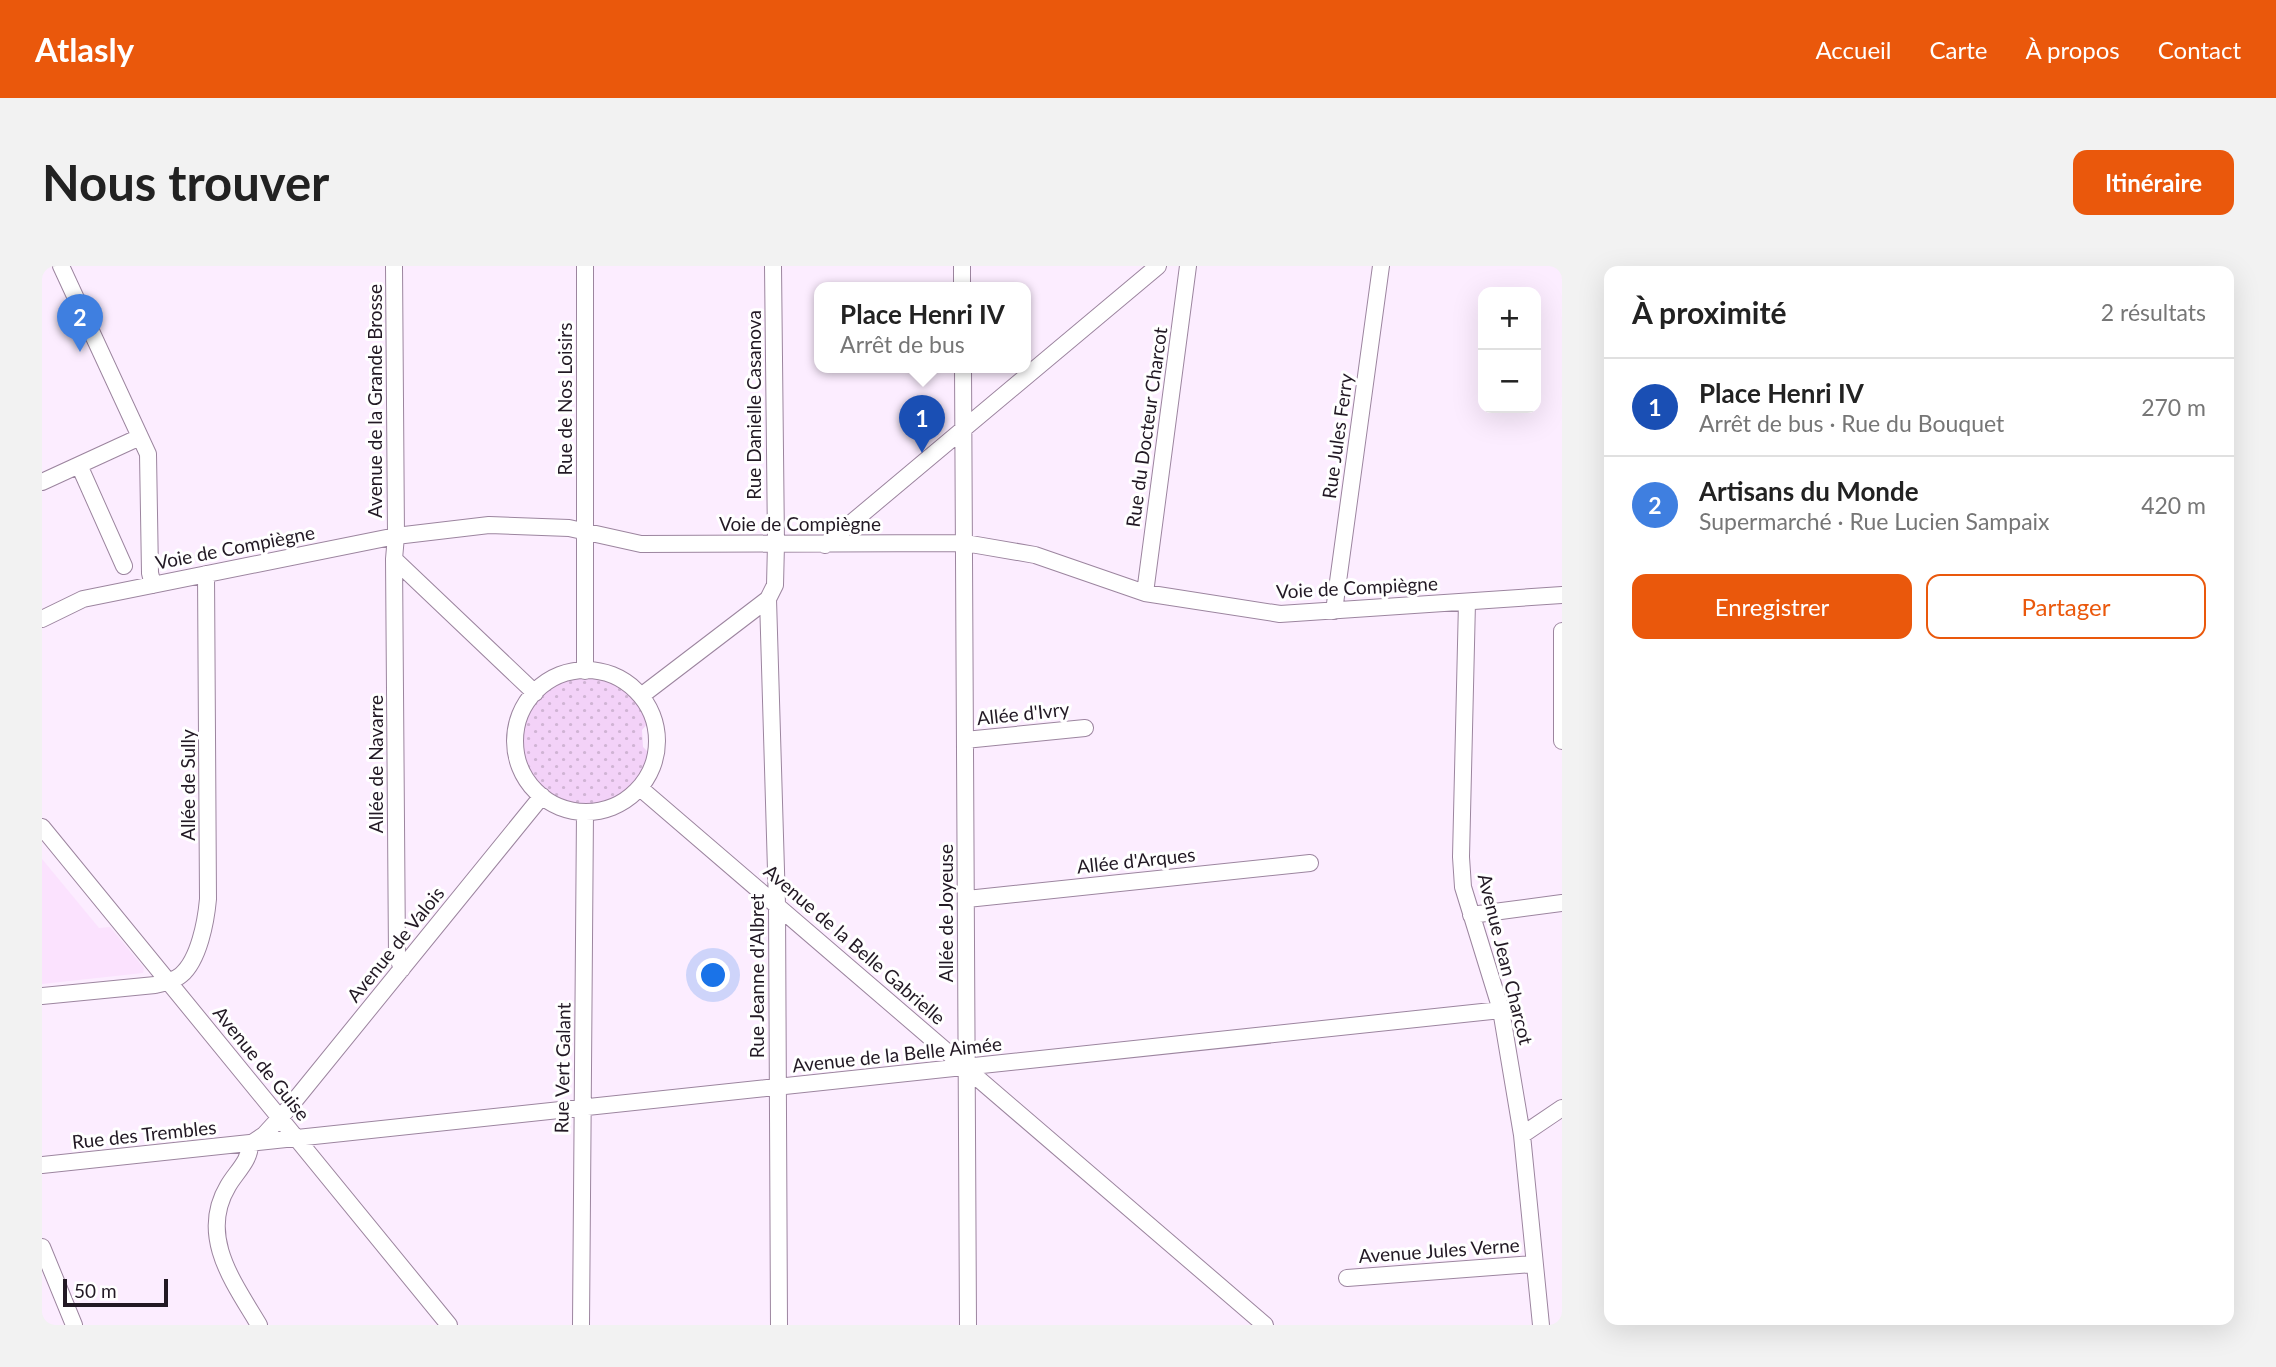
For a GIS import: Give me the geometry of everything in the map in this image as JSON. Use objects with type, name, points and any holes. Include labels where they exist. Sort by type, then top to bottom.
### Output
[{"type":"street","points":[[61,266],[148,454],[150,573],[153,585]]},
{"type":"street","name":"Avenue de la Grande Brosse","points":[[394,266],[397,536]]},
{"type":"street","name":"Rue de Nos Loisirs","points":[[585,266],[586,533]]},
{"type":"street","name":"Rue Danielle Casanova","points":[[773,266],[776,544]]},
{"type":"street","points":[[1031,372],[1158,266]]},
{"type":"street","name":"Rue du Docteur Charcot","points":[[1145,593],[1188,266]]},
{"type":"street","name":"Rue Jules Ferry","points":[[1334,611],[1381,266]]},
{"type":"street","name":"Allée de Joyeuse","points":[[963,373],[968,1325]]},
{"type":"street","points":[[825,545],[1030,373]]},
{"type":"street","points":[[42,482],[140,437]]},
{"type":"street","points":[[79,465],[124,566]]},
{"type":"street","name":"Voie de Compiègne","points":[[42,619],[83,599],[397,536],[489,525],[569,528],[641,544],[965,543],[1035,555],[1145,593],[1280,614],[1562,595]]},
{"type":"street","points":[[585,671],[586,533]]},
{"type":"street","points":[[397,536],[394,559],[535,693]]},
{"type":"street","name":"Rue Jeanne d'Albret","points":[[776,544],[775,585],[768,599],[777,904],[779,1325]]},
{"type":"street","name":"Allée de Navarre","points":[[394,559],[397,955],[402,968]]},
{"type":"street","name":"Allée de Sully","points":[[168,982],[180,977],[186,970],[206,924],[206,574]]},
{"type":"street","points":[[641,696],[768,599]]},
{"type":"street","name":"Avenue Jean Charcot","points":[[1467,602],[1461,857],[1463,887],[1501,1010],[1522,1135],[1541,1325]]},
{"type":"street","points":[[1562,631],[1562,741]]},
{"type":"street","points":[[585,671],[614,676],[641,696],[653,718],[657,742],[653,766],[640,788],[608,809],[585,812],[562,808],[542,796],[525,777],[516,746],[517,725],[535,693],[563,674],[585,671]]},
{"type":"street","name":"Allée d'Ivry","points":[[965,740],[1085,728]]},
{"type":"street","name":"Avenue de la Belle Gabrielle","points":[[640,788],[1265,1325]]},
{"type":"street","name":"Avenue de Valois","points":[[279,1118],[542,796]]},
{"type":"street","name":"Rue Vert Galant","points":[[581,1325],[585,812]]},
{"type":"street","name":"Avenue de Guise","points":[[42,827],[449,1325]]},
{"type":"street","name":"Allée d'Arques","points":[[967,899],[1310,863]]},
{"type":"street","points":[[1471,915],[1562,903]]},
{"type":"street","points":[[42,996],[168,982]]},
{"type":"street","name":"Avenue de la Belle Aimée","points":[[297,1139],[1501,1010]]},
{"type":"street","points":[[1522,1135],[1562,1108]]},
{"type":"street","points":[[259,1325],[221,1260],[217,1236],[218,1213],[221,1199],[247,1159],[250,1144],[264,1135],[279,1118]]},
{"type":"street","name":"Rue des Trembles","points":[[42,1165],[297,1139]]},
{"type":"street","points":[[42,1247],[74,1325]]},
{"type":"street","name":"Avenue Jules Verne","points":[[1347,1278],[1534,1264]]},
{"type":"shaded area","points":[[583,674],[606,679],[624,688],[637,702],[649,722],[642,730],[643,747],[651,755],[642,774],[623,795],[594,806],[566,805],[544,793],[529,775],[522,752],[523,727],[533,704],[553,685]]},
{"type":"shaded area","points":[[42,859],[99,928],[110,927],[144,968],[143,973],[42,984]]},
{"type":"place","name":"Artisans du Monde","points":[[80,352]]},
{"type":"place","name":"Place Henri IV","points":[[922,453]]}]
